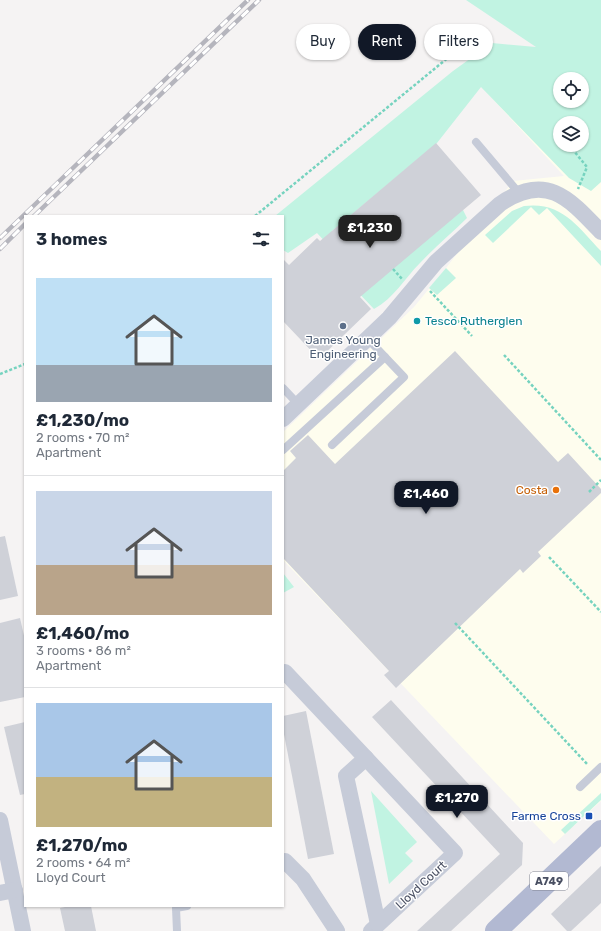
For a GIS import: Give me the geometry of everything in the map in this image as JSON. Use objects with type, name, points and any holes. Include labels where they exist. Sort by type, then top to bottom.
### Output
[{"type":"main road","name":"A749","points":[[496,931],[599,838]]},
{"type":"street","points":[[284,417],[398,309],[436,262],[500,204],[519,192],[532,189],[548,190],[562,195],[573,203],[601,232]]},
{"type":"street","name":"Lloyd Court","points":[[285,672],[455,853],[375,928]]},
{"type":"street","name":"Lloyd Court","points":[[366,758],[346,776],[375,928]]},
{"type":"street","points":[[1,825],[7,892],[23,931]]},
{"type":"street","points":[[284,856],[303,879],[337,931]]},
{"type":"lane","points":[[476,142],[519,192]]},
{"type":"lane","points":[[332,445],[404,377],[368,339]]},
{"type":"lane","points":[[284,449],[385,357]]},
{"type":"lane","points":[[284,389],[298,404]]},
{"type":"lane","points":[[580,787],[598,770]]},
{"type":"lane","points":[[177,931],[176,908],[182,907]]},
{"type":"path","points":[[256,215],[445,60]]},
{"type":"path","points":[[573,203],[587,167],[575,152]]},
{"type":"path","points":[[393,269],[405,284]]},
{"type":"path","points":[[428,288],[472,336]]},
{"type":"path","points":[[504,355],[601,460]]},
{"type":"path","points":[[0,374],[24,364]]},
{"type":"path","points":[[589,492],[601,480]]},
{"type":"path","points":[[549,557],[601,612]]},
{"type":"path","points":[[456,623],[598,770]]},
{"type":"shaded area","points":[[601,15],[601,801],[554,844],[284,561],[284,431],[414,307],[513,181],[564,176],[487,93]]},
{"type":"green space","points":[[466,0],[601,0],[601,182],[591,191],[569,178],[481,87],[437,143],[332,231],[463,210],[467,218],[414,269],[393,294],[374,309],[353,287],[360,279],[317,233],[288,253],[284,251],[284,215],[276,215],[468,60],[493,60],[493,43],[536,47]]},
{"type":"green space","points":[[524,206],[549,208],[559,212],[577,225],[601,251],[601,266],[547,208],[539,215],[531,207],[493,243],[485,235],[512,211]]},
{"type":"green space","points":[[446,268],[456,278],[437,295],[429,288]]},
{"type":"green space","points":[[284,574],[294,587],[284,592]]},
{"type":"green space","points":[[371,791],[417,842],[405,853],[413,861],[389,884]]},
{"type":"green space","points":[[601,793],[601,800],[565,834],[561,830]]},
{"type":"building","points":[[436,143],[481,195],[360,297],[371,309],[319,359],[284,322],[284,260],[289,265],[317,238],[320,241]]},
{"type":"building","points":[[455,351],[558,462],[568,453],[601,489],[601,493],[538,552],[541,556],[523,573],[520,569],[396,688],[384,675],[389,671],[284,559],[284,470],[296,458],[290,451],[308,435],[335,464]]},
{"type":"building","points":[[5,536],[18,596],[0,600],[0,537]]},
{"type":"building","points":[[20,618],[24,636],[24,697],[0,702],[0,623]]},
{"type":"building","points":[[391,700],[523,843],[522,865],[451,931],[417,931],[500,854],[372,717]]},
{"type":"building","points":[[306,711],[334,854],[308,859],[284,734],[284,716]]},
{"type":"building","points":[[24,722],[24,794],[20,795],[4,727]]},
{"type":"building","points":[[601,866],[601,903],[571,931],[567,931],[551,914]]},
{"type":"building","points":[[91,907],[96,931],[65,931],[60,908]]},
{"type":"railway","points":[[0,238],[248,0]]},
{"type":"railway","points":[[35,215],[259,0]]},
{"type":"railway","points":[[0,249],[24,225]]},
{"type":"place","name":"Tesco Rutherglen","points":[[417,321]]},
{"type":"place","name":"James Young Engineering","points":[[343,326]]},
{"type":"place","name":"Costa","points":[[556,490]]},
{"type":"place","name":"Farme Cross","points":[[589,816]]}]
